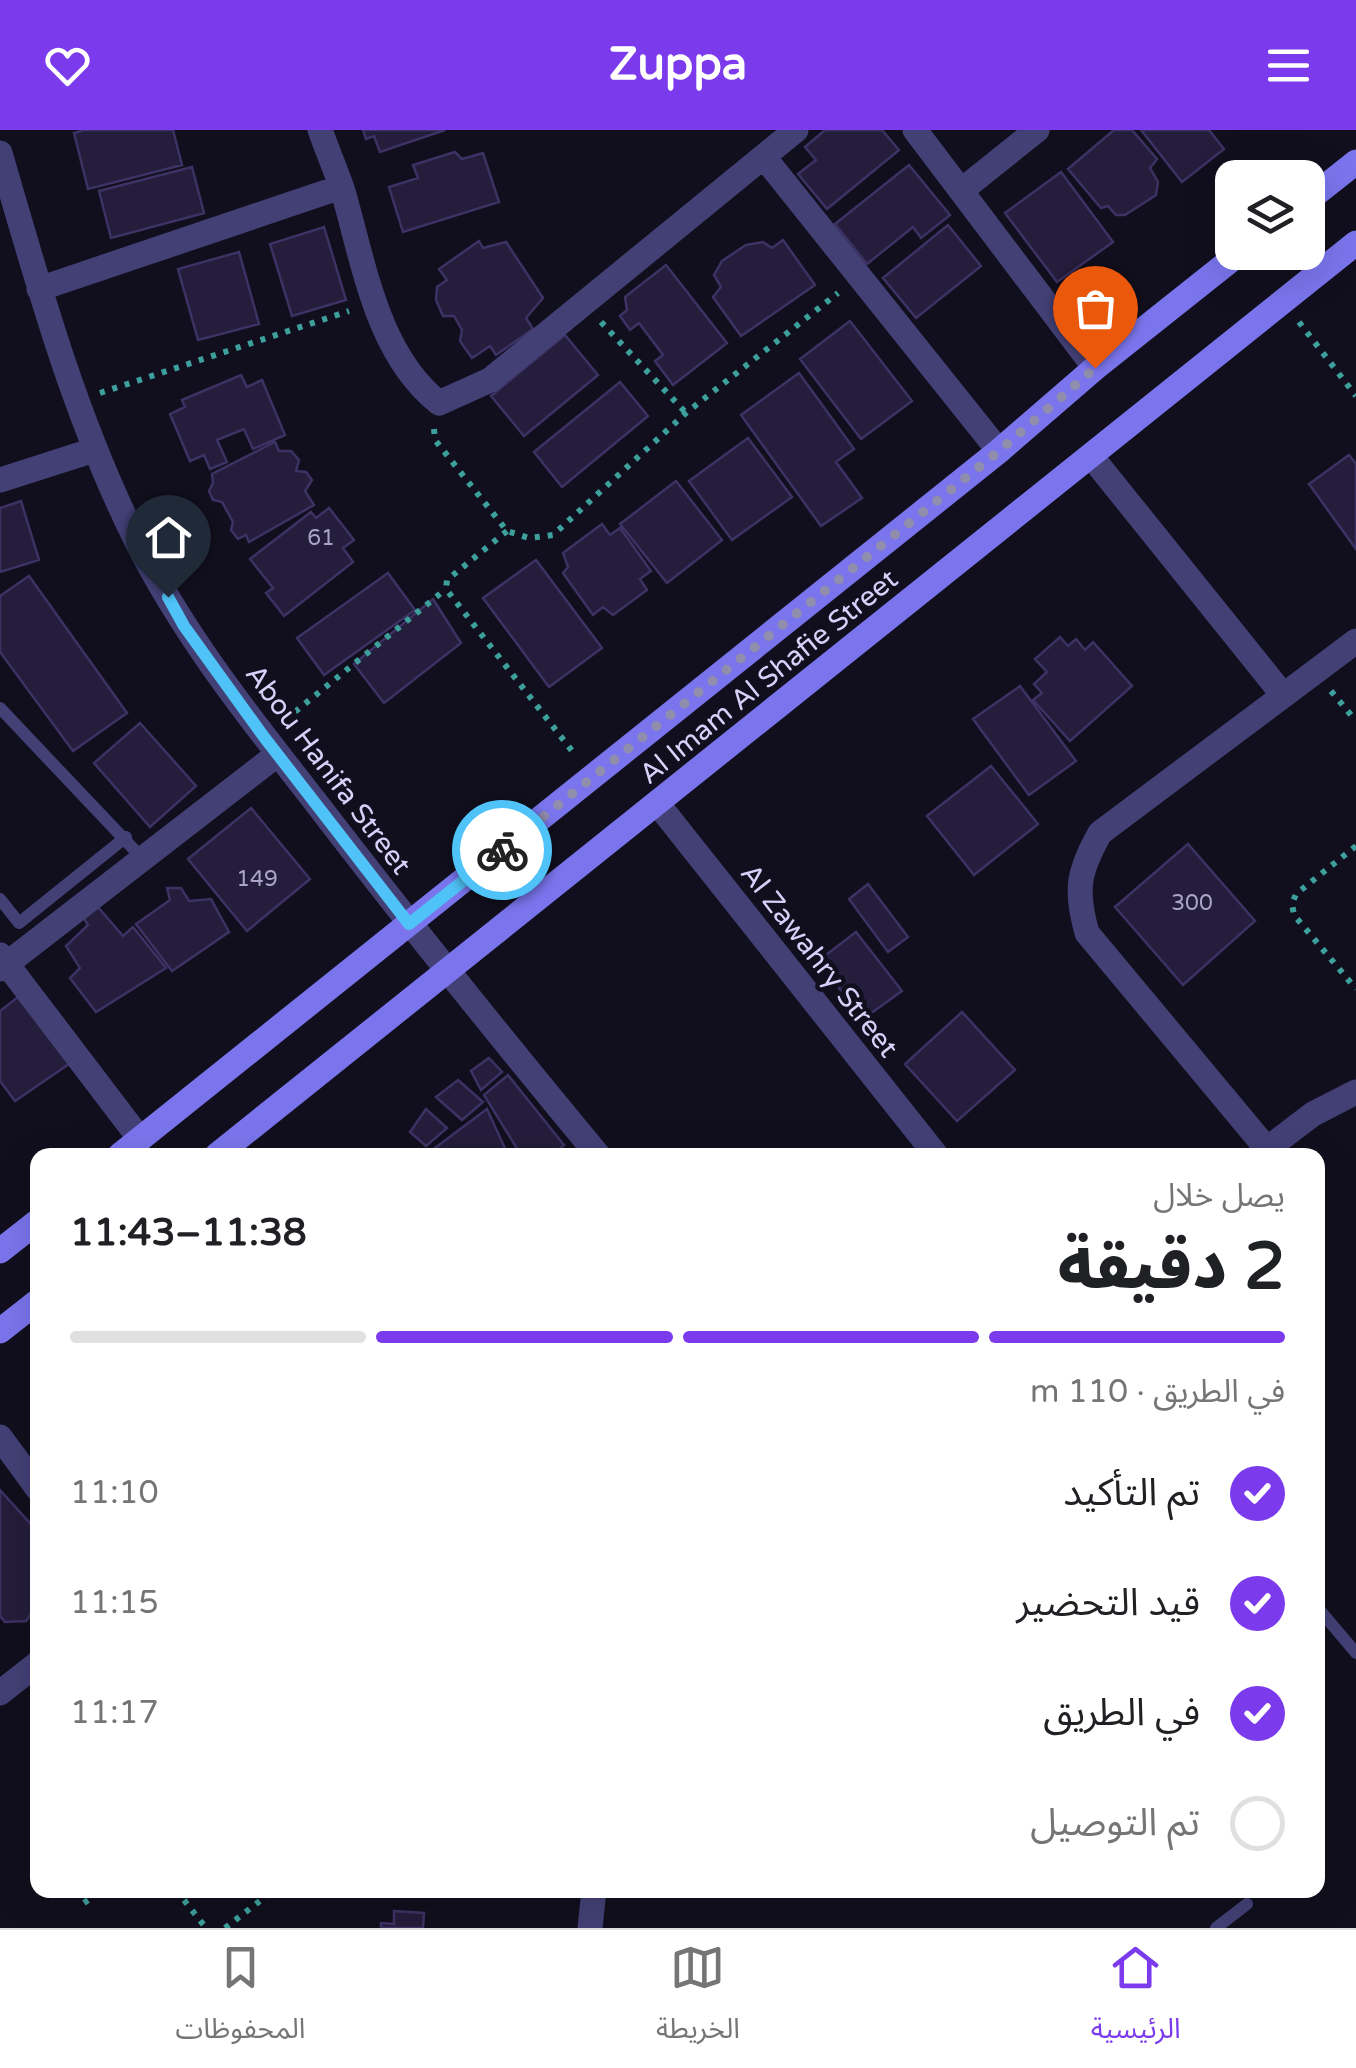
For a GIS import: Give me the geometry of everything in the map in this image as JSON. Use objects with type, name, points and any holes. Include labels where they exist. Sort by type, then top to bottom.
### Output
[{"type":"street","points":[[320,130],[341,186],[373,304],[417,386],[440,404],[490,380],[796,130]]},
{"type":"street","points":[[915,130],[1095,368]]},
{"type":"street","points":[[962,190],[1037,130]]},
{"type":"street","name":"Abou Hanifa Street","points":[[0,153],[75,401],[94,450],[136,540],[184,626],[409,924],[592,1148]]},
{"type":"street","points":[[764,157],[999,451]]},
{"type":"street","points":[[1325,187],[1356,162]]},
{"type":"street","points":[[40,289],[341,186]]},
{"type":"street","name":"Al Imam Al Shafie Street","points":[[226,1148],[1356,242]]},
{"type":"street","name":"Al Imam Al Shafie Street","points":[[130,1147],[999,451],[1218,270]]},
{"type":"street","points":[[0,480],[94,450]]},
{"type":"street","points":[[1091,456],[1283,695]]},
{"type":"street","points":[[1260,1148],[1087,933],[1078,899],[1082,864],[1100,832],[1356,640]]},
{"type":"street","points":[[130,1147],[2,963],[144,859],[271,746]]},
{"type":"street","name":"Al Zawahry Street","points":[[657,803],[930,1148]]},
{"type":"street","points":[[1268,1148],[1314,1114],[1356,1092]]},
{"type":"street","points":[[0,1251],[30,1227]]},
{"type":"street","points":[[0,1331],[30,1307]]},
{"type":"street","points":[[0,1437],[30,1478]]},
{"type":"street","points":[[0,1692],[30,1669]]},
{"type":"street","points":[[590,1928],[593,1898]]},
{"type":"lane","points":[[0,708],[144,859]]},
{"type":"lane","points":[[0,898],[19,923],[126,838]]},
{"type":"lane","points":[[1325,1616],[1356,1653]]},
{"type":"lane","points":[[1216,1928],[1247,1904]]},
{"type":"path","points":[[440,404],[434,421],[435,440],[507,531],[529,538],[553,535],[686,413],[858,277]]},
{"type":"path","points":[[1283,302],[1356,396]]},
{"type":"path","points":[[584,303],[686,413]]},
{"type":"path","points":[[75,401],[373,304]]},
{"type":"path","points":[[507,531],[446,580],[446,589],[592,777]]},
{"type":"path","points":[[271,746],[446,589]]},
{"type":"path","points":[[1356,846],[1296,894],[1292,904],[1294,915],[1356,989]]},
{"type":"path","points":[[84,1903],[91,1898]]},
{"type":"path","points":[[182,1898],[206,1928]]},
{"type":"path","points":[[224,1928],[263,1898]]},
{"type":"building","points":[[173,130],[182,165],[88,189],[74,133]]},
{"type":"building","points":[[363,130],[445,130],[380,152],[374,136],[366,139]]},
{"type":"building","points":[[825,130],[882,130],[899,150],[827,209],[798,174],[816,160],[805,147]]},
{"type":"building","points":[[1114,130],[1132,130],[1157,159],[1150,168],[1158,182],[1156,195],[1125,215],[1116,215],[1108,206],[1101,208],[1068,169]]},
{"type":"building","points":[[1141,130],[1209,130],[1224,149],[1182,182]]},
{"type":"building","points":[[455,152],[462,159],[483,153],[499,202],[403,232],[389,187],[418,178],[413,165]]},
{"type":"building","points":[[909,165],[950,215],[921,238],[913,227],[867,264],[835,224]]},
{"type":"building","points":[[192,167],[204,213],[111,238],[99,191]]},
{"type":"building","points":[[1061,172],[1113,242],[1057,282],[1005,213]]},
{"type":"building","points":[[948,225],[981,266],[916,318],[883,278]]},
{"type":"building","points":[[324,227],[346,300],[292,316],[270,244]]},
{"type":"building","points":[[783,240],[815,285],[741,336],[713,297],[721,287],[714,275],[722,261],[746,245],[763,242],[772,248]]},
{"type":"building","points":[[479,241],[483,248],[506,242],[543,298],[526,318],[533,329],[496,355],[490,346],[472,358],[460,341],[462,330],[454,316],[443,316],[436,300],[437,287],[447,280],[439,269]]},
{"type":"building","points":[[239,252],[259,324],[198,340],[178,269]]},
{"type":"building","points":[[666,265],[727,343],[673,385],[655,361],[663,355],[639,323],[630,330],[620,316],[627,310],[625,297]]},
{"type":"building","points":[[850,321],[912,401],[861,439],[800,359]]},
{"type":"building","points":[[565,335],[598,375],[524,436],[491,396]]},
{"type":"building","points":[[799,373],[854,449],[836,462],[862,498],[821,526],[741,415]]},
{"type":"building","points":[[241,375],[247,387],[262,380],[285,435],[253,449],[244,429],[217,440],[227,462],[210,469],[204,455],[190,461],[170,414],[185,407],[182,400]]},
{"type":"building","points":[[620,382],[648,416],[562,487],[534,452]]},
{"type":"building","points":[[748,438],[792,497],[732,540],[689,481]]},
{"type":"building","points":[[275,442],[279,451],[291,451],[299,460],[296,471],[306,472],[312,480],[305,491],[314,505],[249,542],[246,535],[238,539],[222,502],[213,500],[209,491],[212,474]]},
{"type":"building","points":[[1349,455],[1356,464],[1356,549],[1309,484]]},
{"type":"building","points":[[676,481],[722,540],[667,583],[620,524]]},
{"type":"building","points":[[21,501],[39,560],[0,572],[0,508]]},
{"type":"building","points":[[329,508],[354,540],[343,548],[353,562],[284,616],[266,593],[273,588],[250,559],[311,512],[316,518]]},
{"type":"building","points":[[602,524],[610,535],[620,528],[651,571],[640,579],[647,590],[613,615],[603,607],[593,615],[563,573],[568,567],[563,553]]},
{"type":"building","points":[[536,560],[602,648],[549,687],[483,598]]},
{"type":"building","points":[[388,573],[415,610],[324,675],[297,638]]},
{"type":"building","points":[[29,576],[127,713],[73,751],[0,652],[0,596]]},
{"type":"building","points":[[433,599],[461,643],[384,703],[354,664]]},
{"type":"building","points":[[1060,637],[1068,646],[1076,639],[1085,650],[1093,642],[1132,686],[1070,741],[1033,700],[1042,693],[1034,684],[1047,672],[1035,659]]},
{"type":"building","points":[[1020,686],[1076,761],[1029,795],[973,719]]},
{"type":"building","points":[[140,723],[196,786],[150,827],[94,763]]},
{"type":"building","points":[[991,766],[1038,824],[974,875],[927,816]]},
{"type":"building","points":[[251,808],[310,879],[247,931],[188,859]]},
{"type":"building","points":[[1188,844],[1255,921],[1183,985],[1115,907]]},
{"type":"building","points":[[868,884],[908,937],[888,952],[849,899]]},
{"type":"building","points":[[167,888],[181,888],[189,901],[211,899],[229,932],[172,971],[136,924],[170,900]]},
{"type":"building","points":[[97,906],[123,936],[133,927],[166,968],[96,1012],[70,978],[80,968],[66,946],[88,925],[83,917]]},
{"type":"building","points":[[856,932],[902,991],[863,1019],[818,961]]},
{"type":"building","points":[[18,997],[69,1064],[15,1101],[0,1081],[0,1011]]},
{"type":"building","points":[[962,1012],[1015,1070],[957,1121],[905,1064]]},
{"type":"building","points":[[489,1058],[502,1072],[481,1090],[471,1071]]},
{"type":"building","points":[[508,1075],[564,1145],[517,1148],[484,1095]]},
{"type":"building","points":[[458,1080],[483,1102],[462,1120],[436,1097]]},
{"type":"building","points":[[426,1109],[447,1128],[426,1146],[410,1132]]},
{"type":"building","points":[[487,1109],[505,1148],[435,1148]]},
{"type":"building","points":[[0,1490],[30,1523],[30,1615],[26,1621],[5,1622],[0,1616]]},
{"type":"building","points":[[394,1911],[424,1913],[423,1928],[381,1928],[381,1923],[394,1924]]},
{"type":"way so far","points":[[502,850],[999,451],[1095,368]]},
{"type":"route","points":[[168,597],[184,626],[264,737],[409,924],[502,850]]}]
